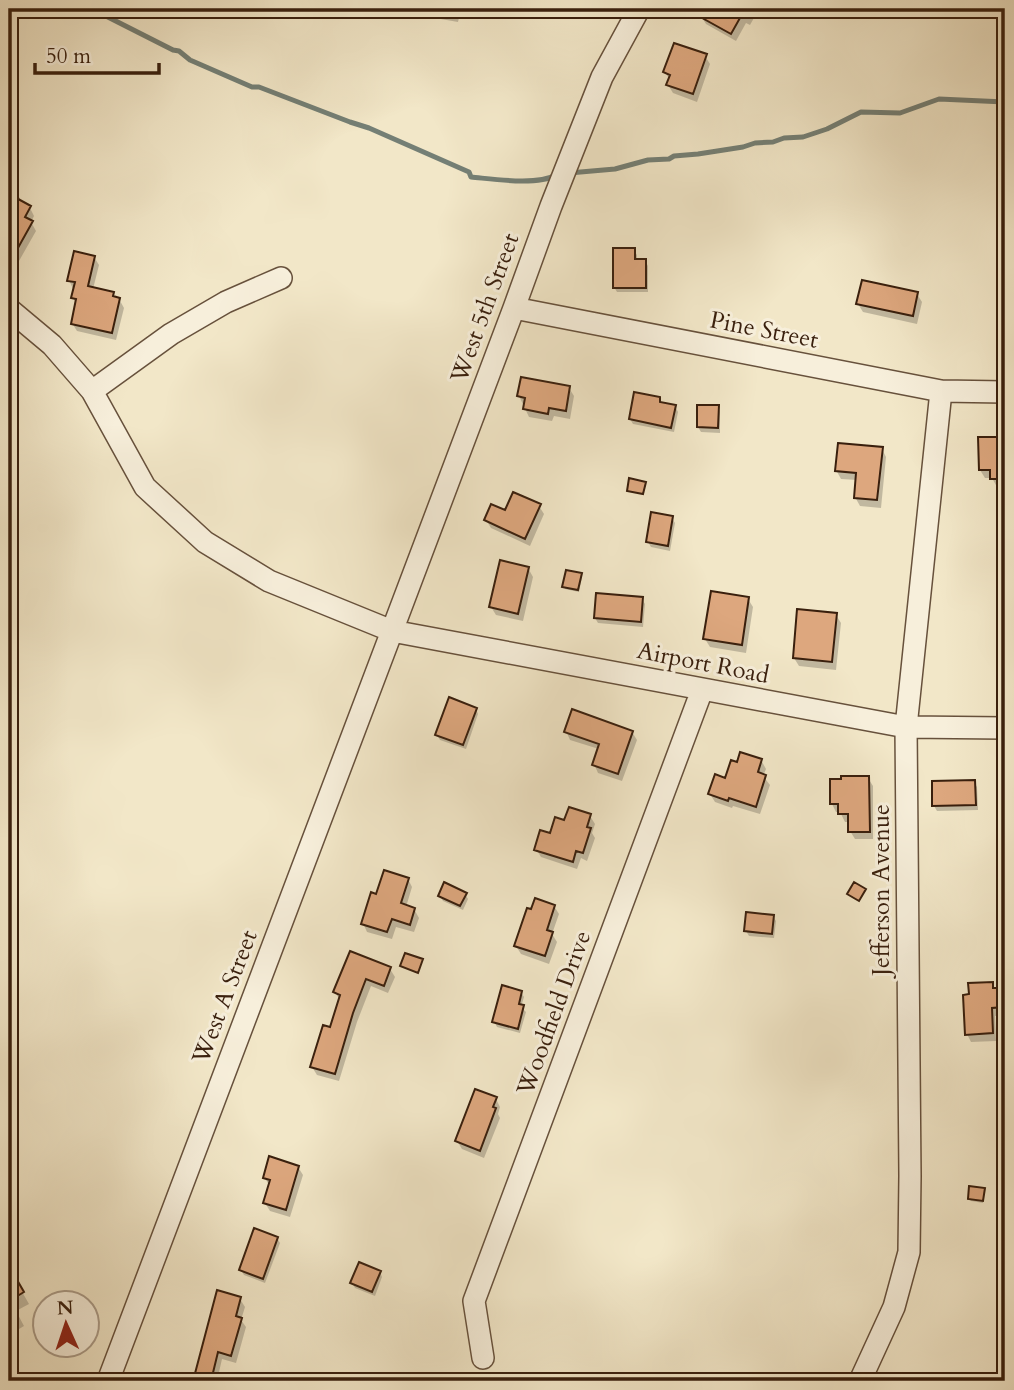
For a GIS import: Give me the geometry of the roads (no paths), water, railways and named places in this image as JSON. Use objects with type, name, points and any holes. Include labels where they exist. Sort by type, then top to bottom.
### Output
[{"type":"street","name":"West 5th Street","points":[[392,631],[602,76],[639,9]]},
{"type":"street","points":[[92,391],[171,334],[226,302],[281,278]]},
{"type":"street","name":"Pine Street","points":[[514,308],[941,391],[1005,392]]},
{"type":"street","name":"Airport Road","points":[[9,309],[52,345],[92,391],[145,487],[205,542],[269,581],[392,631],[906,727],[1005,728]]},
{"type":"street","name":"Jefferson Avenue","points":[[860,1381],[894,1307],[909,1252],[906,727],[941,391]]},
{"type":"street","name":"West A Street","points":[[107,1381],[392,631]]},
{"type":"street","name":"Woodfield Drive","points":[[483,1358],[474,1301],[702,690]]},
{"type":"waterway","points":[[92,9],[179,51],[190,60],[252,87],[259,87],[369,128],[469,172],[471,177],[527,181],[556,175]]},
{"type":"waterway","points":[[569,173],[615,169],[648,160],[803,137],[827,129],[861,112],[900,113],[939,99],[1005,102]]}]
